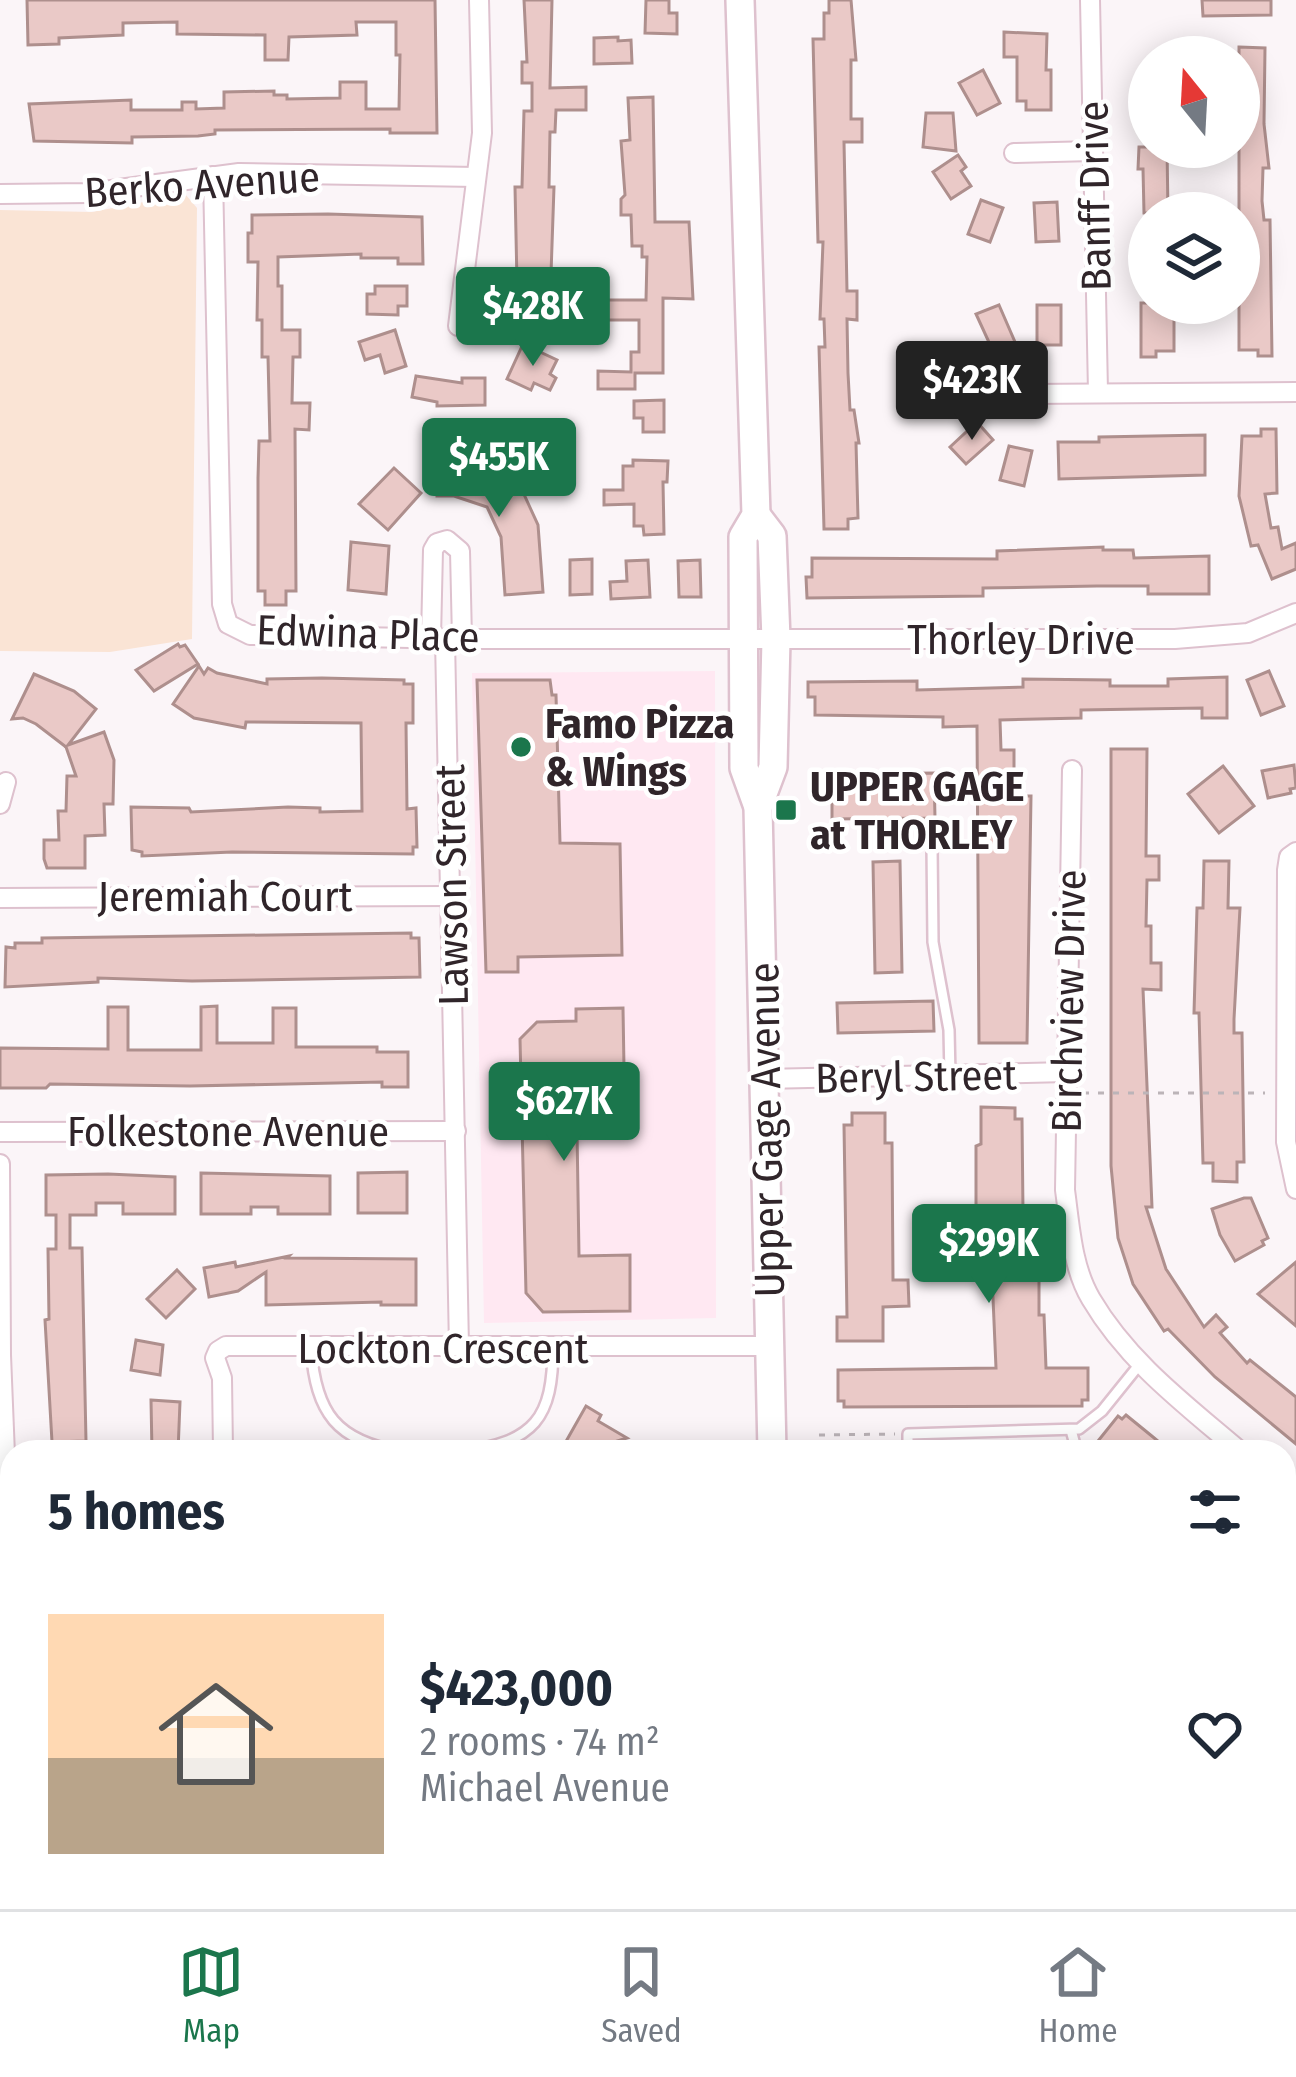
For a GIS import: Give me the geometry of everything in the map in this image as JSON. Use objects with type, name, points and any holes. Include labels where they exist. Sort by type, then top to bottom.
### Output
[{"type":"main road","name":"Upper Gage Avenue","points":[[740,0],[756,514],[743,537],[742,639],[745,768],[758,807],[772,1440]]},
{"type":"main road","name":"Upper Gage Avenue","points":[[756,514],[772,536],[776,639],[773,767],[758,807]]},
{"type":"street","points":[[458,326],[482,133],[479,0]]},
{"type":"street","name":"Banff Drive","points":[[1090,0],[1098,392]]},
{"type":"street","points":[[1014,153],[1093,151]]},
{"type":"street","name":"Berko Avenue","points":[[0,194],[89,193],[213,176],[476,177]]},
{"type":"street","name":"Edwina Place","points":[[213,176],[222,604],[228,624],[250,634],[742,639]]},
{"type":"street","points":[[1026,394],[1296,392]]},
{"type":"street","name":"Thorley Drive","points":[[742,639],[1174,638],[1248,633],[1296,613]]},
{"type":"street","name":"Lawson Street","points":[[446,639],[459,1347]]},
{"type":"street","name":"Birchview Drive","points":[[1072,770],[1065,1190],[1075,1255],[1089,1297],[1139,1365],[1227,1440]]},
{"type":"street","points":[[0,805],[6,782]]},
{"type":"street","points":[[1293,854],[1285,1093],[1286,1142],[1296,1189]]},
{"type":"street","name":"Jeremiah Court","points":[[0,898],[451,896]]},
{"type":"street","name":"Beryl Street","points":[[764,1079],[1067,1072]]},
{"type":"street","name":"Folkestone Avenue","points":[[0,1132],[456,1131]]},
{"type":"street","points":[[0,1164],[4,1440]]},
{"type":"street","name":"Lockton Crescent","points":[[223,1440],[222,1378],[215,1358],[218,1351],[236,1346],[771,1346]]},
{"type":"lane","points":[[932,846],[933,942],[949,1030],[950,1076]]},
{"type":"lane","points":[[510,1440],[543,1414],[553,1391],[553,1346]]},
{"type":"lane","points":[[311,1349],[314,1388],[323,1407],[360,1440]]},
{"type":"lane","points":[[908,1440],[908,1434],[1071,1430],[1088,1424],[1139,1365]]},
{"type":"lane","points":[[1071,1430],[1074,1440]]},
{"type":"path","points":[[1066,1093],[1285,1093]]},
{"type":"path","points":[[819,1435],[908,1434]]},
{"type":"shaded area","points":[[185,194],[197,208],[192,639],[110,652],[0,651],[0,210],[92,212]]},
{"type":"shaded area","points":[[715,671],[716,1318],[484,1323],[472,673]]},
{"type":"building","points":[[27,0],[435,0],[437,133],[215,130],[215,134],[198,136],[132,137],[132,143],[34,141],[29,104],[131,100],[131,110],[182,110],[182,102],[196,102],[196,109],[224,108],[224,92],[274,91],[287,99],[340,98],[340,82],[366,82],[366,109],[399,109],[400,55],[396,55],[396,22],[356,22],[357,35],[289,37],[288,60],[265,60],[265,35],[177,34],[177,22],[123,23],[123,35],[59,38],[59,44],[28,45]]},
{"type":"building","points":[[524,0],[552,0],[550,88],[586,87],[586,110],[556,110],[555,132],[550,132],[549,187],[554,187],[549,332],[518,331],[515,187],[522,187],[524,111],[532,111],[532,83],[522,83],[522,62],[527,62]]},
{"type":"building","points":[[646,0],[669,0],[669,13],[677,13],[677,34],[645,33]]},
{"type":"building","points":[[829,0],[851,0],[856,60],[851,60],[851,119],[862,119],[862,142],[844,142],[847,291],[857,291],[857,320],[847,319],[848,373],[850,410],[854,410],[859,443],[858,518],[848,519],[848,529],[824,529],[819,347],[825,347],[824,319],[820,319],[823,242],[818,242],[813,39],[824,39]]},
{"type":"building","points":[[1202,0],[1271,0],[1271,15],[1203,16]]},
{"type":"building","points":[[1004,32],[1047,34],[1051,110],[1026,110],[1026,101],[1017,101],[1017,57],[1004,57]]},
{"type":"building","points":[[618,37],[618,41],[631,40],[632,63],[594,64],[594,38]]},
{"type":"building","points":[[1260,48],[1265,48],[1269,168],[1263,168],[1262,201],[1264,220],[1270,220],[1272,356],[1239,350],[1239,324],[1260,324],[1260,192],[1239,192],[1239,168],[1260,168]]},
{"type":"building","points":[[983,70],[1000,103],[977,115],[959,83]]},
{"type":"building","points":[[653,97],[655,222],[689,222],[693,299],[663,298],[663,373],[635,373],[635,389],[598,389],[598,371],[631,372],[631,352],[639,352],[639,320],[594,320],[594,300],[646,300],[647,257],[642,257],[642,246],[632,246],[631,215],[621,215],[625,195],[621,141],[630,140],[628,98]]},
{"type":"building","points":[[926,113],[953,113],[956,151],[923,147]]},
{"type":"building","points":[[958,155],[971,186],[951,199],[933,172]]},
{"type":"building","points":[[1167,168],[1168,192],[1144,192],[1143,169],[1138,169]]},
{"type":"building","points":[[981,200],[1003,208],[990,242],[968,234]]},
{"type":"building","points":[[1057,202],[1059,241],[1036,242],[1034,203]]},
{"type":"building","points":[[252,215],[422,217],[423,264],[398,264],[398,258],[361,258],[361,254],[278,257],[282,330],[300,330],[300,357],[293,357],[292,403],[310,403],[309,430],[295,429],[296,591],[286,591],[286,605],[265,605],[265,591],[258,591],[258,478],[259,441],[270,441],[268,357],[262,357],[258,262],[248,262],[248,233],[252,233]]},
{"type":"building","points":[[375,286],[407,286],[407,306],[398,306],[398,315],[367,314],[367,294],[375,294]]},
{"type":"building","points":[[999,305],[1015,342],[993,351],[976,314]]},
{"type":"building","points":[[1037,305],[1061,305],[1061,345],[1037,345]]},
{"type":"building","points":[[1141,324],[1174,324],[1174,351],[1141,357]]},
{"type":"building","points":[[395,330],[406,366],[385,373],[380,355],[365,360],[359,342]]},
{"type":"building","points":[[523,344],[557,360],[550,374],[556,378],[550,390],[534,383],[531,390],[507,379]]},
{"type":"building","points":[[942,372],[976,383],[968,405],[934,393]]},
{"type":"building","points":[[416,376],[462,383],[462,378],[485,378],[485,405],[437,406],[437,402],[412,397]]},
{"type":"building","points":[[664,400],[664,432],[643,432],[643,418],[634,418],[634,401]]},
{"type":"building","points":[[977,422],[993,440],[966,464],[950,447]]},
{"type":"building","points":[[1261,429],[1276,429],[1277,493],[1265,494],[1271,528],[1278,527],[1282,549],[1296,543],[1296,569],[1272,579],[1258,545],[1251,546],[1239,496],[1242,436],[1261,436]]},
{"type":"building","points":[[1205,435],[1205,475],[1059,479],[1058,442]]},
{"type":"building","points":[[1009,446],[1032,451],[1024,486],[1000,480]]},
{"type":"building","points":[[437,459],[461,459],[504,473],[495,503],[522,490],[538,525],[543,592],[505,595],[501,537],[487,507],[454,496],[437,496]]},
{"type":"building","points":[[633,460],[668,461],[667,482],[663,482],[664,534],[644,535],[643,526],[634,526],[634,504],[604,505],[604,490],[623,490],[623,466],[633,466]]},
{"type":"building","points":[[394,468],[421,493],[388,530],[359,504]]},
{"type":"building","points":[[351,542],[389,546],[386,594],[348,590]]},
{"type":"building","points":[[1133,550],[1134,558],[1209,556],[1209,594],[1148,594],[1148,586],[1097,586],[983,588],[983,596],[807,598],[812,558],[997,559],[997,551]]},
{"type":"building","points":[[592,559],[592,594],[570,595],[570,560]]},
{"type":"building","points":[[648,560],[650,597],[611,599],[610,582],[627,581],[626,561]]},
{"type":"building","points":[[700,560],[701,597],[679,597],[678,561]]},
{"type":"building","points":[[178,644],[185,645],[198,664],[154,691],[136,670]]},
{"type":"building","points":[[199,666],[204,674],[208,668],[267,684],[267,679],[322,678],[413,684],[413,723],[406,723],[407,809],[416,808],[413,854],[142,856],[132,850],[131,807],[189,808],[191,812],[288,807],[362,811],[361,723],[246,722],[245,728],[194,718],[173,704]]},
{"type":"building","points":[[1269,671],[1284,706],[1261,715],[1247,680]]},
{"type":"building","points":[[34,674],[74,691],[96,709],[68,745],[104,732],[114,760],[113,804],[104,804],[105,835],[85,836],[85,868],[47,868],[44,859],[44,840],[59,840],[58,811],[66,811],[67,776],[76,776],[66,747],[36,724],[12,719]]},
{"type":"building","points":[[1227,677],[1227,718],[1202,718],[1202,708],[1081,710],[1081,718],[1000,720],[1001,750],[1014,750],[1014,796],[1031,796],[1027,1043],[979,1043],[977,726],[943,727],[943,717],[815,715],[815,697],[808,697],[808,682],[917,681],[917,690],[1023,687],[1023,679],[1168,686],[1168,679]]},
{"type":"building","points":[[477,680],[550,680],[552,695],[556,695],[560,843],[620,844],[622,955],[518,957],[518,972],[486,972]]},
{"type":"building","points":[[1111,749],[1147,749],[1146,856],[1159,856],[1159,880],[1147,880],[1146,926],[1151,926],[1151,963],[1161,963],[1161,990],[1143,989],[1152,1207],[1146,1207],[1166,1269],[1204,1327],[1216,1315],[1227,1327],[1220,1333],[1247,1363],[1250,1360],[1296,1397],[1296,1440],[1215,1377],[1168,1329],[1164,1331],[1133,1284],[1118,1238],[1111,1166]]},
{"type":"building","points":[[1294,765],[1296,788],[1268,798],[1262,771]]},
{"type":"building","points":[[1223,766],[1254,806],[1219,833],[1188,794]]},
{"type":"building","points":[[934,773],[935,818],[832,819],[832,774]]},
{"type":"building","points":[[900,861],[902,972],[875,973],[873,862]]},
{"type":"building","points":[[1204,861],[1229,861],[1228,908],[1240,908],[1234,1033],[1242,1033],[1244,1162],[1237,1162],[1237,1182],[1213,1181],[1213,1163],[1203,1163],[1199,1013],[1194,1013],[1197,908],[1203,908]]},
{"type":"building","points":[[411,933],[411,938],[419,938],[420,977],[98,978],[98,982],[5,987],[6,947],[42,943],[42,938]]},
{"type":"building","points":[[933,1001],[934,1031],[838,1033],[837,1003]]},
{"type":"building","points":[[217,1006],[217,1043],[273,1043],[273,1008],[296,1008],[296,1047],[377,1047],[377,1052],[408,1052],[408,1087],[382,1087],[382,1082],[0,1088],[0,1048],[108,1049],[108,1007],[128,1007],[128,1050],[201,1050],[201,1007]]},
{"type":"building","points":[[623,1008],[624,1068],[576,1068],[579,1256],[630,1255],[630,1311],[543,1312],[526,1293],[520,1039],[537,1022],[576,1021],[576,1009]]},
{"type":"building","points":[[981,1107],[1015,1108],[1015,1119],[1022,1119],[1023,1212],[1027,1212],[1027,1246],[1033,1245],[1033,1280],[1039,1280],[1046,1368],[1088,1368],[1088,1400],[1082,1400],[1082,1406],[844,1407],[844,1401],[838,1401],[838,1370],[996,1368],[992,1275],[985,1275],[983,1206],[976,1206]]},
{"type":"building","points":[[852,1113],[885,1113],[885,1143],[892,1143],[893,1280],[908,1280],[909,1306],[883,1307],[883,1341],[837,1341],[837,1317],[847,1317],[844,1125],[852,1125]]},
{"type":"building","points":[[407,1172],[407,1213],[358,1213],[358,1173]]},
{"type":"building","points":[[201,1173],[330,1176],[330,1214],[278,1214],[278,1207],[251,1207],[251,1214],[201,1214]]},
{"type":"building","points":[[46,1175],[175,1177],[175,1214],[123,1214],[123,1203],[96,1203],[96,1215],[70,1215],[70,1248],[82,1248],[86,1440],[52,1440],[45,1320],[49,1319],[48,1249],[56,1249],[56,1215],[46,1215]]},
{"type":"building","points":[[1251,1198],[1268,1238],[1235,1261],[1212,1209]]},
{"type":"building","points":[[289,1256],[416,1259],[416,1305],[266,1305],[266,1272],[238,1291],[209,1297],[204,1268]]},
{"type":"building","points":[[1296,1262],[1296,1326],[1258,1294]]},
{"type":"building","points":[[177,1270],[195,1289],[166,1318],[147,1299]]},
{"type":"building","points":[[136,1340],[163,1345],[160,1375],[131,1370]]},
{"type":"building","points":[[151,1400],[180,1402],[178,1440],[152,1440]]},
{"type":"building","points":[[586,1406],[601,1415],[598,1421],[627,1438],[620,1440],[567,1440]]},
{"type":"building","points":[[1126,1415],[1156,1440],[1099,1440],[1118,1416]]},
{"type":"place","name":"Famo Pizza & Wings","points":[[521,747]]},
{"type":"place","name":"UPPER GAGE at THORLEY","points":[[786,810]]}]
